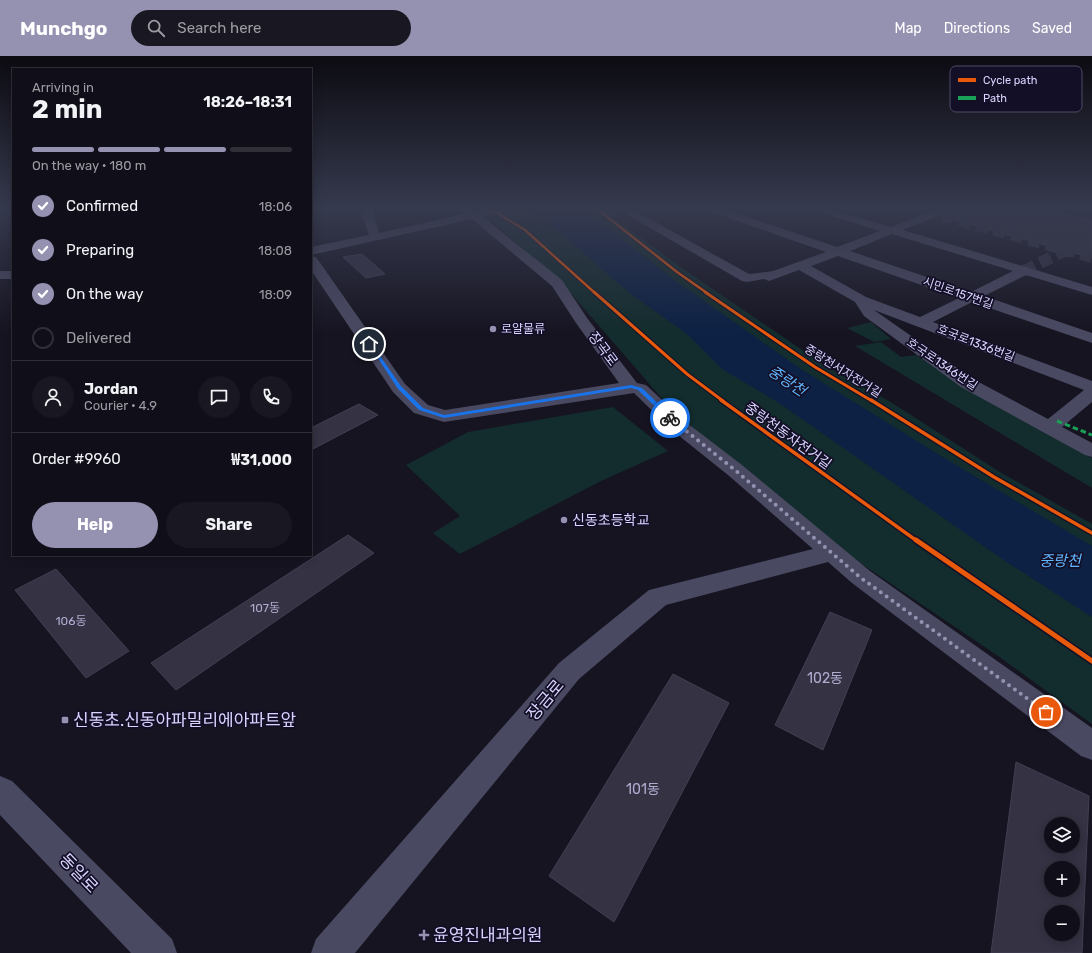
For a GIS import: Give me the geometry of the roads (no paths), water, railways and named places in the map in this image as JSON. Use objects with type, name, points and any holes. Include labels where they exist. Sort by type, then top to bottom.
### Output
[{"type":"street","name":"장곡로","points":[[518,250],[557,284],[581,320],[631,387],[640,389],[680,427],[735,470],[861,578],[1092,746]]},
{"type":"street","points":[[697,250],[747,278],[765,275],[772,276],[845,250]]},
{"type":"street","name":"시민로157번길","points":[[834,250],[1092,338]]},
{"type":"street","points":[[955,250],[1092,291]]},
{"type":"street","points":[[312,261],[399,388],[421,409],[444,416],[631,387]]},
{"type":"street","name":"호국로1346번길","points":[[801,266],[860,299],[869,313],[967,383],[1053,424],[1092,451]]},
{"type":"street","points":[[0,269],[12,269]]},
{"type":"street","points":[[921,322],[1024,271]]},
{"type":"street","points":[[0,275],[12,275]]},
{"type":"street","name":"호국로1336번길","points":[[860,299],[1092,387]]},
{"type":"street","points":[[1053,424],[1092,393]]},
{"type":"street","points":[[1053,424],[1092,436]]},
{"type":"street","name":"장금로","points":[[330,953],[569,671],[658,597],[831,553]]},
{"type":"street","name":"동일로","points":[[0,792],[158,953]]},
{"type":"water","name":"중랑천","points":[[580,250],[636,250],[677,282],[801,369],[941,456],[1092,546],[1092,617],[1005,561],[779,403],[722,369],[687,334],[631,294]]},
{"type":"tunnel","points":[[1066,250],[1092,257]]},
{"type":"tunnel","points":[[1024,271],[1066,250]]},
{"type":"place","name":"로얄물류","points":[[493,329]]},
{"type":"place","name":"신동초등학교","points":[[564,520]]},
{"type":"place","name":"신동초.신동아파밀리에아파트앞","points":[[65,720]]},
{"type":"place","name":"윤영진내과의원","points":[[424,935]]}]
